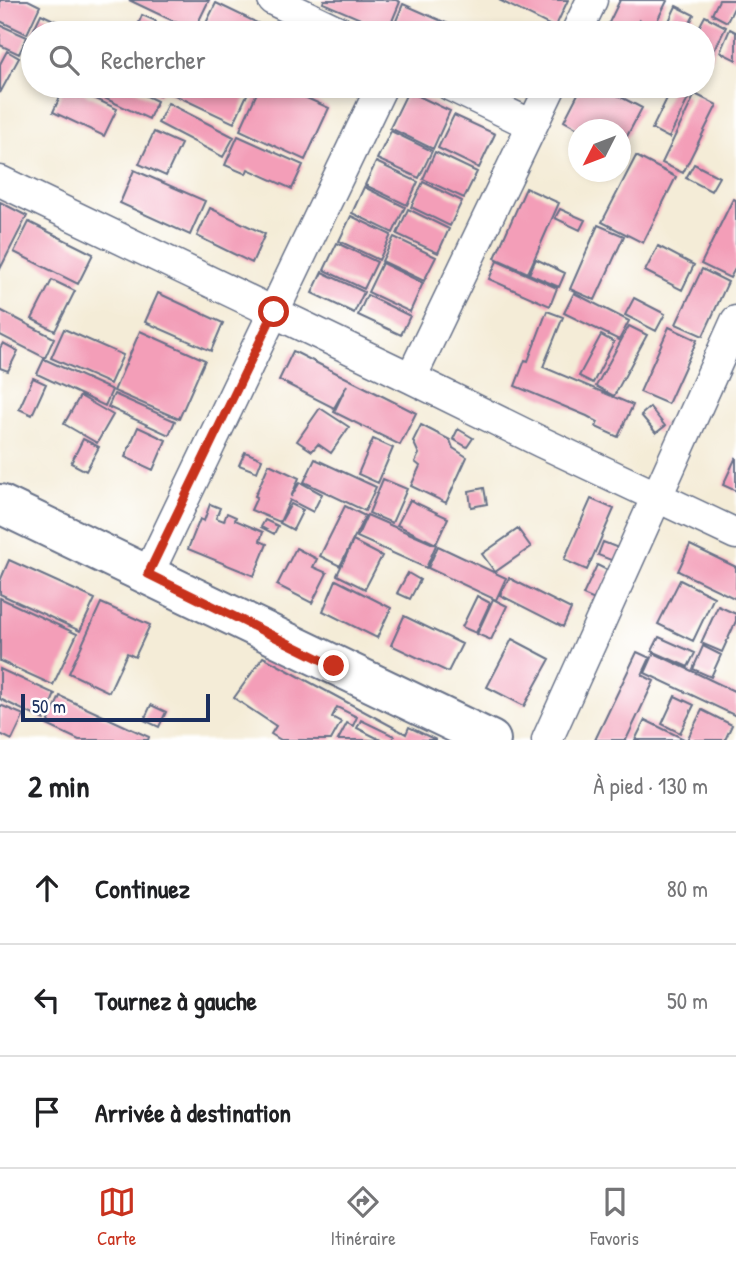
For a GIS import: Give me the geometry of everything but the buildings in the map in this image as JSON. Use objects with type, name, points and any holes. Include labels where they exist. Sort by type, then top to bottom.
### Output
[{"type":"street","points":[[274,0],[317,21]]},
{"type":"street","points":[[582,21],[592,0]]},
{"type":"street","points":[[148,574],[376,98]]},
{"type":"street","points":[[475,98],[532,125]]},
{"type":"street","points":[[411,378],[545,98]]},
{"type":"street","points":[[0,181],[736,534]]},
{"type":"street","points":[[547,740],[736,321]]},
{"type":"street","points":[[0,504],[491,740]]},
{"type":"route","points":[[274,312],[148,574],[334,666]]}]
